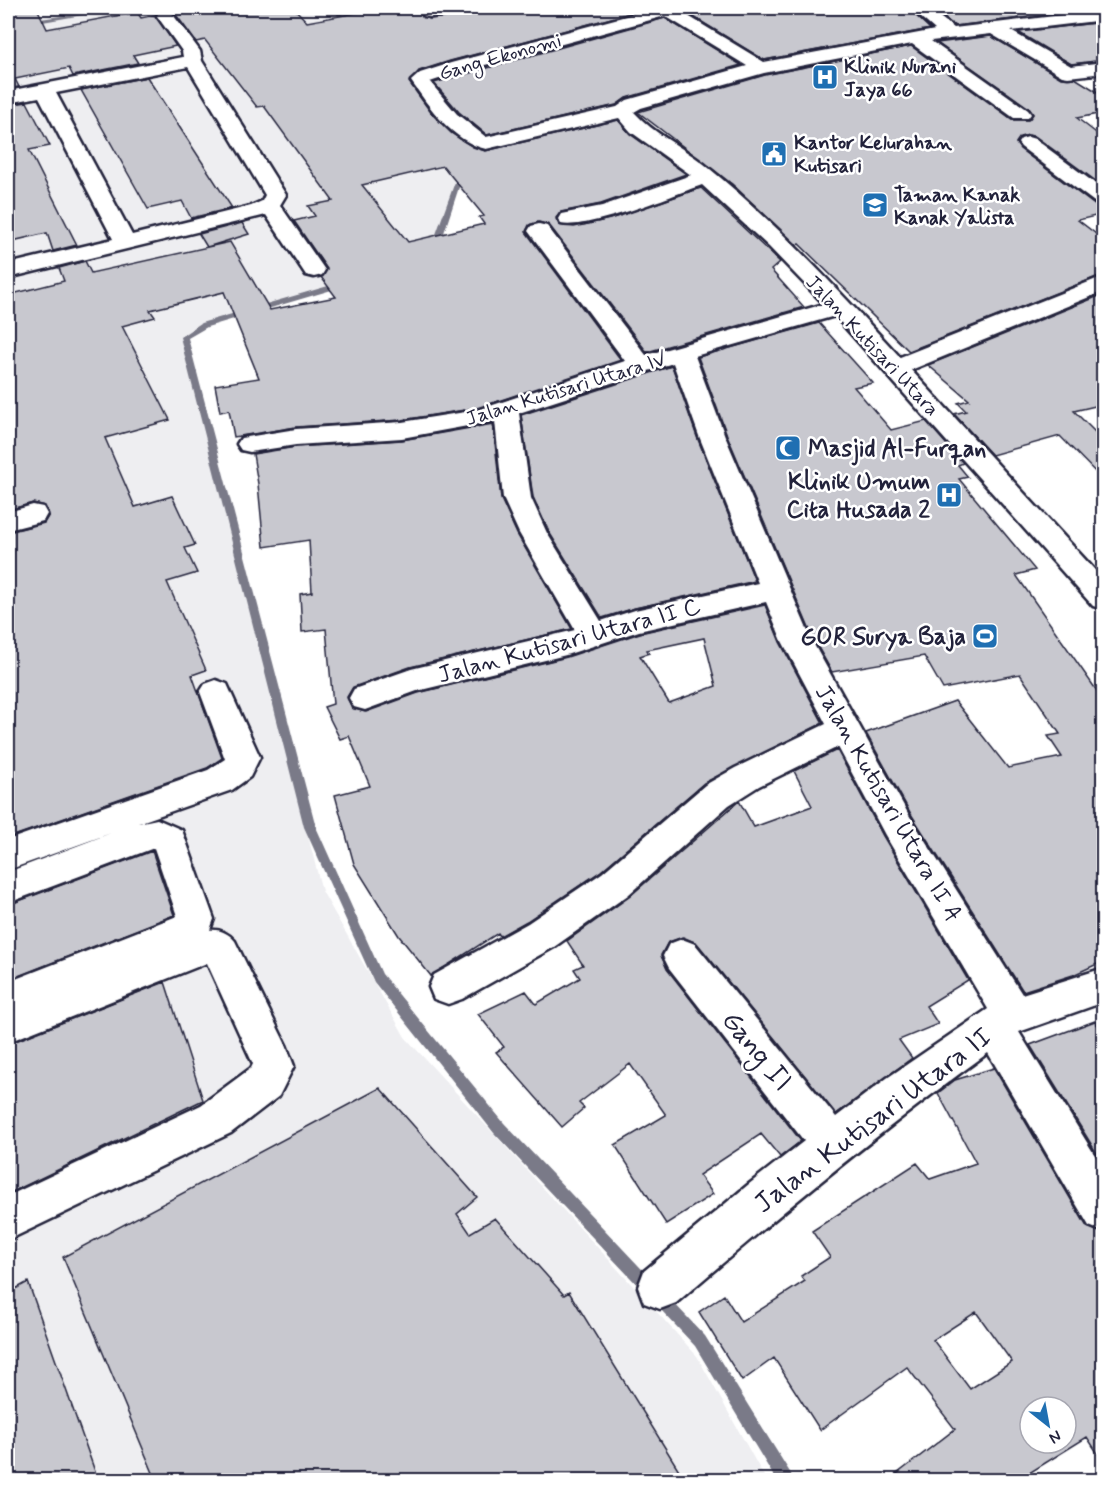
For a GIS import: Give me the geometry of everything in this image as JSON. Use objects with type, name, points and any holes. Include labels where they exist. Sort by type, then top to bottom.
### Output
[{"type":"street","points":[[430,12],[467,8]]},
{"type":"street","points":[[918,8],[949,33]]},
{"type":"street","points":[[666,9],[761,68]]},
{"type":"street","name":"Gang Ekonomi","points":[[623,111],[481,143],[447,113],[420,81],[457,67],[666,9]]},
{"type":"street","points":[[623,111],[634,104],[761,68],[915,38],[1104,15]]},
{"type":"street","points":[[8,271],[246,214],[269,205],[276,195],[193,61],[191,51],[165,16]]},
{"type":"street","points":[[1079,18],[1104,31]]},
{"type":"street","points":[[991,27],[1068,72],[1104,68]]},
{"type":"street","points":[[915,38],[1021,114]]},
{"type":"street","points":[[8,97],[193,61]]},
{"type":"street","points":[[44,89],[125,242]]},
{"type":"street","name":"Jalan Kutisari Utara","points":[[623,111],[638,128],[705,177],[777,242],[896,367],[1104,599]]},
{"type":"street","points":[[1028,143],[1104,200]]},
{"type":"street","points":[[569,219],[607,211],[705,177]]},
{"type":"street","points":[[269,205],[314,270]]},
{"type":"street","points":[[539,231],[621,341],[641,364]]},
{"type":"street","points":[[896,367],[1104,283]]},
{"type":"street","name":"Jalan Kutisari Utara IV","points":[[250,444],[296,437],[360,434],[457,422],[641,364],[840,307]]},
{"type":"street","name":"Jalan Kutisari Utara II A","points":[[681,352],[712,436],[797,641],[1104,1211]]},
{"type":"street","points":[[506,408],[517,498],[533,533],[593,634]]},
{"type":"street","name":"Jalan Kutisari Utara II C","points":[[365,698],[411,681],[566,644],[593,634],[690,608],[775,590]]},
{"type":"street","points":[[8,855],[220,780],[238,768],[243,757],[216,692]]},
{"type":"street","points":[[448,987],[540,935],[615,884],[717,795],[747,777],[844,730]]},
{"type":"street","points":[[8,888],[137,838],[157,833],[170,840],[196,919],[188,929],[8,999]]},
{"type":"street","points":[[8,1024],[203,947],[216,946],[227,964],[274,1066],[265,1082],[216,1119],[8,1218]]},
{"type":"street","name":"Gang II","points":[[682,956],[833,1145]]},
{"type":"street","name":"Jalan Kutisari Utara II","points":[[660,1287],[764,1199],[833,1145],[1003,1021],[1104,985]]},
{"type":"shaded area","points":[[88,8],[355,8],[466,149],[432,251],[181,335],[322,891],[405,1037],[697,1356],[766,1480],[8,1480],[8,20]]},
{"type":"building","points":[[8,8],[37,8],[47,29],[137,12],[141,18],[155,15],[176,46],[133,55],[138,63],[73,76],[69,68],[15,79],[19,87],[8,89]]},
{"type":"building","points":[[197,8],[294,8],[307,22],[383,8],[422,8],[420,13],[422,17],[430,19],[467,15],[477,8],[649,8],[450,61],[419,71],[409,82],[432,114],[451,133],[473,147],[485,151],[618,120],[630,134],[686,174],[601,204],[561,212],[556,218],[559,225],[574,227],[610,219],[701,188],[780,262],[771,270],[804,307],[647,352],[549,225],[538,222],[529,225],[526,232],[621,360],[477,408],[402,420],[296,427],[234,437],[229,410],[220,412],[215,385],[259,378],[224,292],[150,310],[155,317],[122,326],[170,420],[105,438],[135,507],[172,496],[195,545],[185,548],[197,573],[167,582],[206,670],[192,675],[222,758],[207,768],[8,838],[8,532],[44,523],[49,515],[45,506],[33,503],[8,510],[8,295],[64,281],[59,268],[85,261],[91,273],[230,242],[270,310],[336,297],[321,277],[327,269],[294,221],[315,216],[308,206],[333,201],[264,106],[257,107],[205,40],[196,42],[174,12]],"holes":[[[443,166],[484,216],[479,217],[484,224],[408,242],[362,185]]]},
{"type":"building","points":[[679,8],[908,8],[930,29],[764,60]]},
{"type":"building","points":[[931,8],[1084,8],[1087,10],[955,26]]},
{"type":"building","points":[[665,18],[741,65],[626,98],[616,105],[487,135],[459,112],[434,83]]},
{"type":"building","points":[[1104,22],[1104,60],[1071,64],[1018,32]]},
{"type":"building","points":[[991,36],[1061,78],[1075,78],[1104,96],[1104,113],[1077,118],[1104,139],[1104,187],[1036,137],[1029,135],[1020,137],[1016,143],[1020,149],[1096,206],[1104,208],[1104,214],[1078,220],[1104,240],[1104,274],[909,351],[799,244],[797,245],[732,184],[638,112],[765,75],[911,46],[1013,120],[1028,120],[1033,114],[1029,108],[937,43]]},
{"type":"building","points":[[147,77],[232,208],[191,218],[182,201],[148,209],[81,90]]},
{"type":"building","points":[[27,102],[50,146],[29,150],[77,245],[53,251],[47,233],[8,242],[8,105]]},
{"type":"building","points":[[242,223],[249,234],[207,247],[199,234]]},
{"type":"building","points":[[1104,294],[1104,404],[1074,411],[1104,441],[1104,481],[1060,436],[992,455],[954,414],[966,411],[958,403],[969,400],[928,365]]},
{"type":"building","points":[[819,323],[873,383],[854,387],[891,430],[926,421],[963,463],[958,465],[968,477],[959,479],[1035,570],[1016,575],[1104,701],[1104,961],[1073,975],[1023,991],[911,814],[866,733],[955,701],[1008,768],[1062,757],[1048,736],[1060,734],[1020,674],[943,689],[924,656],[832,672],[814,640],[727,435],[698,357]]},
{"type":"building","points":[[672,366],[697,437],[755,581],[635,608],[602,618],[549,532],[533,497],[521,415]]},
{"type":"building","points":[[493,424],[501,499],[517,534],[572,629],[410,667],[353,687],[347,697],[352,708],[366,712],[418,693],[567,657],[640,633],[765,605],[780,642],[823,723],[704,783],[601,871],[527,921],[500,936],[498,933],[431,976],[399,936],[354,864],[335,795],[370,786],[349,736],[340,739],[324,707],[333,704],[326,629],[302,632],[300,594],[312,592],[309,540],[264,547],[253,454],[296,447],[402,440]],"holes":[[[704,638],[716,686],[669,703],[640,656],[649,653],[647,650]]]},
{"type":"building","points":[[837,750],[883,836],[968,980],[926,1006],[938,1024],[899,1040],[912,1058],[836,1114],[697,943],[683,937],[668,942],[661,955],[667,969],[801,1141],[780,1157],[761,1134],[699,1175],[713,1194],[666,1224],[615,1145],[666,1115],[630,1064],[579,1103],[584,1108],[562,1127],[496,1052],[504,1047],[478,1014],[526,991],[536,1004],[580,978],[574,969],[583,965],[567,941],[629,897],[739,801],[754,827],[812,806],[794,771]]},
{"type":"building","points":[[152,851],[174,915],[8,980],[8,905]]},
{"type":"building","points":[[165,982],[203,1100],[8,1194],[8,1044]]},
{"type":"building","points":[[1095,1021],[1104,1035],[1104,1165],[1030,1045]]},
{"type":"building","points":[[994,1068],[1087,1227],[1104,1234],[1104,1463],[1087,1437],[1078,1443],[1078,1395],[1018,1395],[1018,1455],[1058,1455],[1018,1480],[889,1480],[955,1429],[907,1367],[820,1430],[774,1358],[742,1381],[699,1312],[724,1295],[741,1322],[805,1281],[801,1276],[830,1257],[812,1231],[917,1163],[930,1179],[976,1163],[938,1093],[955,1080]],"holes":[[[976,1312],[1012,1362],[970,1389],[933,1340]]]},
{"type":"building","points":[[380,1088],[477,1197],[457,1214],[470,1233],[495,1218],[564,1295],[569,1292],[685,1480],[156,1480],[63,1257]]},
{"type":"building","points":[[28,1282],[98,1480],[8,1480],[8,1293]]},
{"type":"waterway","points":[[8,26],[120,8]]},
{"type":"waterway","points":[[333,8],[350,25]]},
{"type":"waterway","points":[[413,91],[466,147]]},
{"type":"waterway","points":[[435,248],[462,169]]},
{"type":"waterway","points":[[342,284],[204,325],[184,337],[310,827],[378,978],[499,1128],[700,1341],[785,1480]]},
{"type":"place","name":"Klinik Nurani Jaya 66","points":[[825,77]]},
{"type":"place","name":"Kantor Kelurahan Kutisari","points":[[774,154]]},
{"type":"place","name":"Taman Kanak Kanak Yalista","points":[[875,205]]},
{"type":"place","name":"Masjid Al-Furqan","points":[[788,448]]},
{"type":"place","name":"Klinik Umum Cita Husada 2","points":[[949,495]]},
{"type":"place","name":"GOR Surya Baja","points":[[985,636]]}]
